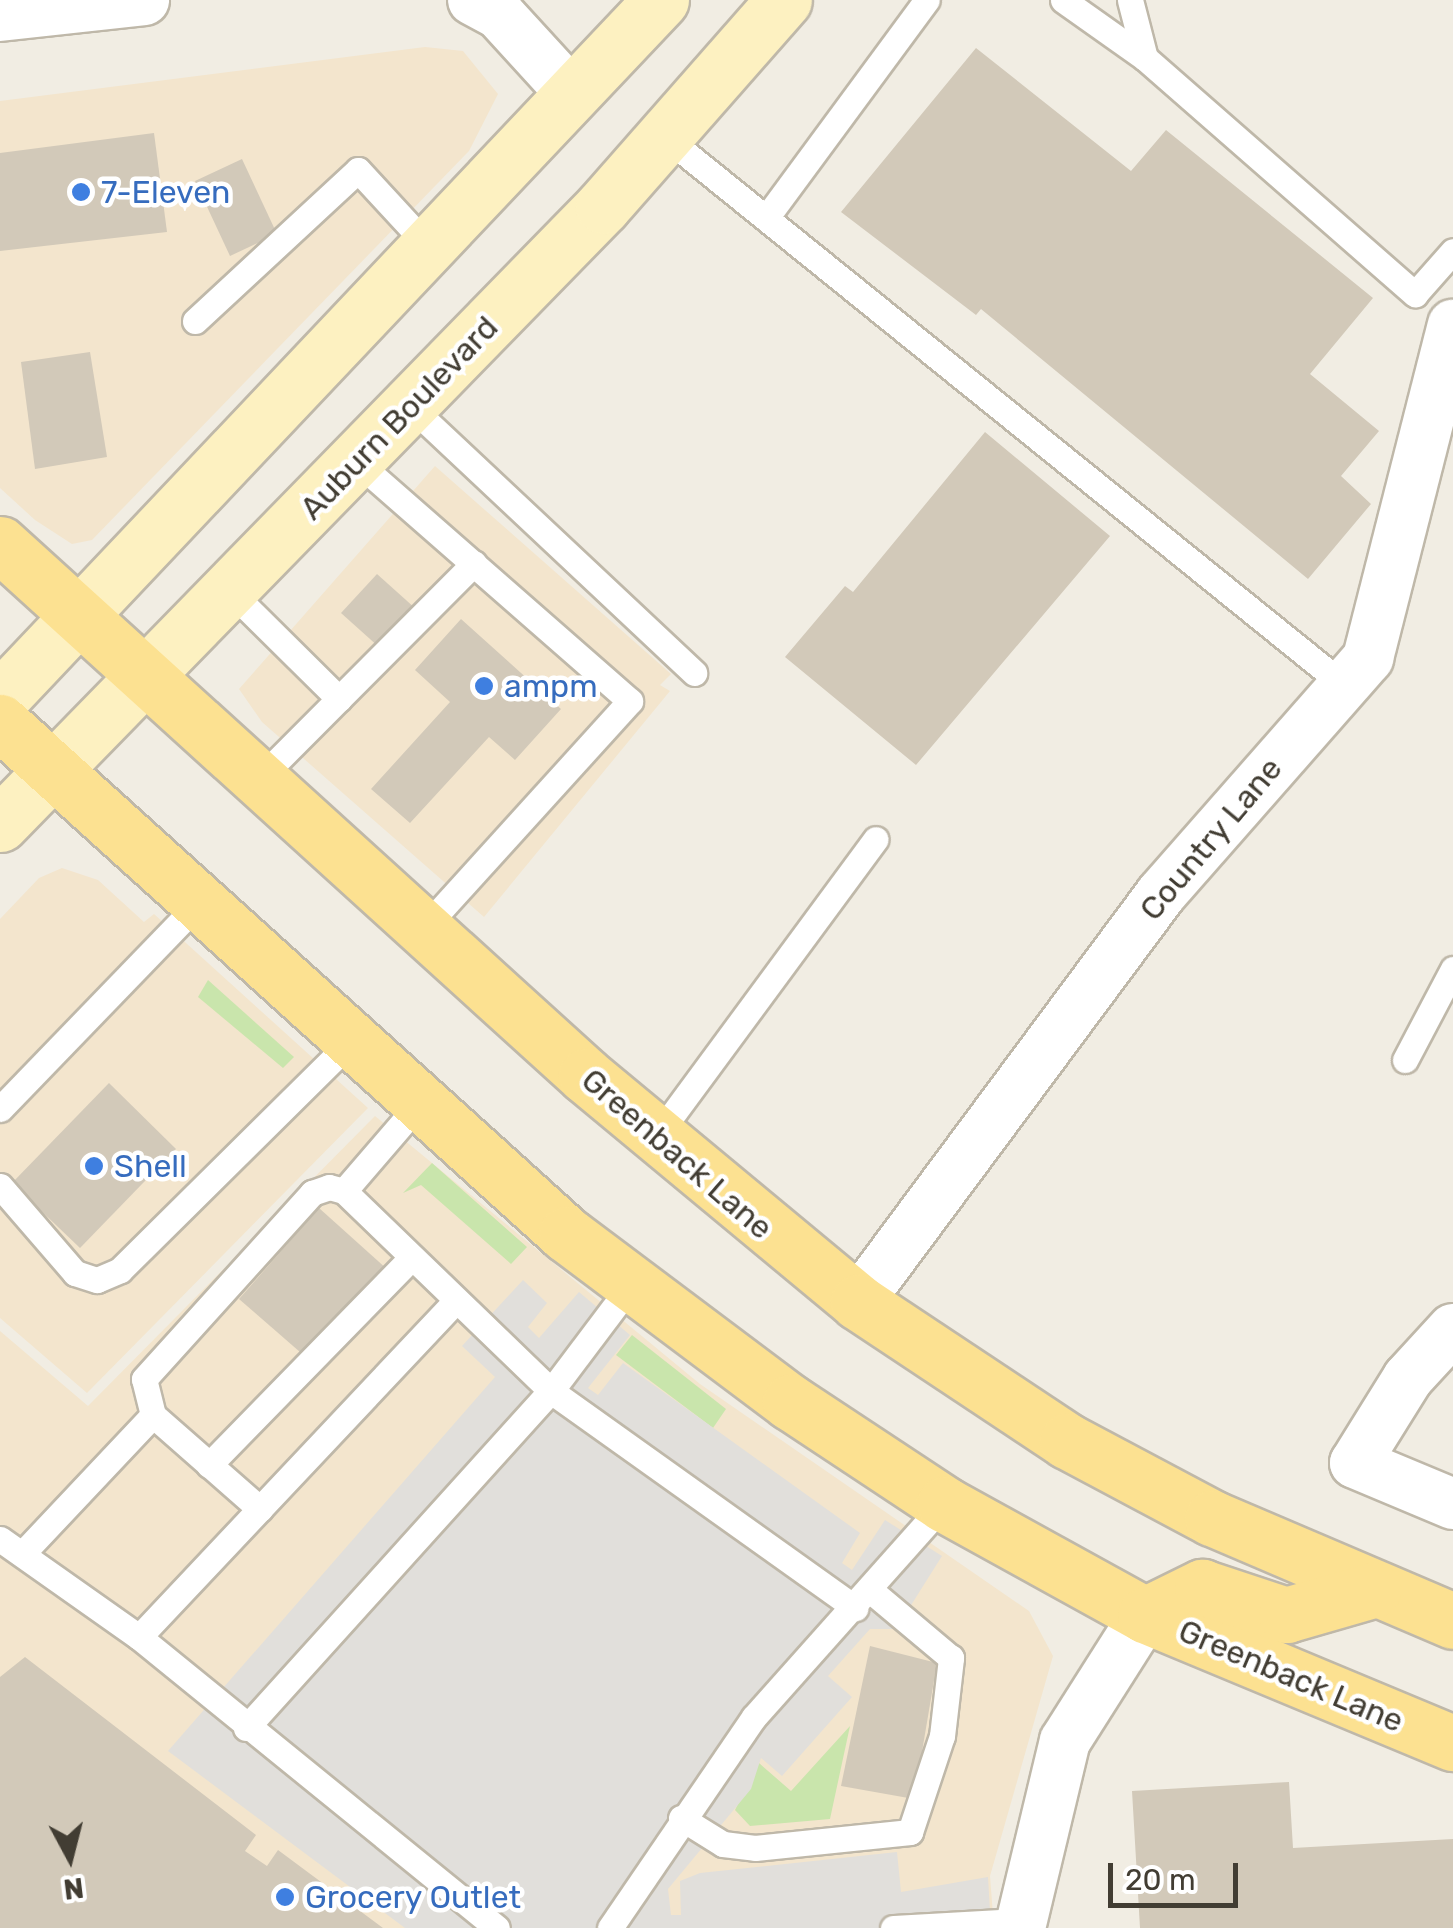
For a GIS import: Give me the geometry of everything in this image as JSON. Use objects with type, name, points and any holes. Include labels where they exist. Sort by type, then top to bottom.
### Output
[{"type":"main road","points":[[0,699],[431,249],[661,0]]},
{"type":"main road","name":"Auburn Boulevard","points":[[0,824],[357,462],[664,136],[784,0]]},
{"type":"main road","name":"Greenback Lane","points":[[0,544],[144,679],[656,1137],[858,1302],[1067,1442],[1373,1590],[1453,1621]]},
{"type":"main road","name":"Greenback Lane","points":[[0,722],[348,1044],[631,1284],[944,1504],[1144,1615],[1453,1743]]},
{"type":"main road","points":[[1144,1615],[1202,1588],[1286,1615],[1373,1590]]},
{"type":"street","points":[[0,16],[144,0]]},
{"type":"street","points":[[472,0],[499,14],[574,95]]},
{"type":"street","name":"Country Lane","points":[[858,1302],[1161,894],[1368,658],[1453,325]]},
{"type":"street","points":[[1453,1328],[1408,1378],[1355,1463],[1453,1504]]},
{"type":"street","points":[[1019,1925],[1065,1742],[1144,1615]]},
{"type":"lane","points":[[766,218],[927,0]]},
{"type":"lane","points":[[1063,0],[1144,58],[1415,294],[1453,251]]},
{"type":"lane","points":[[1133,1],[1144,58]]},
{"type":"lane","points":[[664,136],[1344,684]]},
{"type":"lane","points":[[194,322],[358,170],[431,249]]},
{"type":"lane","points":[[410,406],[694,673]]},
{"type":"lane","points":[[357,462],[630,701],[424,928]]},
{"type":"lane","points":[[258,780],[474,563]]},
{"type":"lane","points":[[231,592],[339,698]]},
{"type":"lane","points":[[656,1137],[876,839]]},
{"type":"lane","points":[[0,1109],[198,904]]},
{"type":"lane","points":[[1405,1060],[1453,968]]},
{"type":"lane","points":[[0,1186],[75,1273],[97,1280],[120,1270],[348,1044]]},
{"type":"lane","points":[[260,1509],[153,1415],[144,1379],[312,1193],[344,1190],[418,1105]]},
{"type":"lane","points":[[344,1190],[550,1391],[951,1658],[942,1736],[910,1832],[754,1848],[723,1844],[681,1818]]},
{"type":"lane","points":[[209,1465],[411,1258]]},
{"type":"lane","points":[[246,1728],[550,1391],[631,1284]]},
{"type":"lane","points":[[139,1637],[455,1302]]},
{"type":"lane","points":[[22,1554],[153,1415]]},
{"type":"lane","points":[[610,1928],[681,1818],[754,1717],[944,1504]]},
{"type":"lane","points":[[0,1539],[139,1637],[246,1728],[497,1928]]},
{"type":"lane","points":[[894,1928],[1019,1925]]},
{"type":"shaded area","points":[[425,47],[463,51],[498,94],[469,151],[92,540],[72,544],[35,520],[0,488],[0,101]]},
{"type":"shaded area","points":[[435,466],[671,674],[660,685],[670,691],[484,917],[262,722],[239,689]]},
{"type":"shaded area","points":[[62,868],[98,880],[144,922],[154,914],[368,1108],[87,1393],[0,1318],[0,919],[39,878]]},
{"type":"shaded area","points":[[375,1116],[700,1384],[1029,1611],[1053,1656],[990,1876],[994,1928],[0,1928],[0,1331],[88,1406]]},
{"type":"shaded area","points":[[523,1280],[547,1303],[528,1327],[539,1338],[579,1292],[630,1335],[588,1388],[598,1395],[623,1363],[860,1533],[842,1563],[852,1570],[885,1520],[942,1556],[896,1629],[870,1629],[828,1676],[852,1697],[782,1776],[761,1758],[751,1789],[668,1889],[671,1915],[681,1915],[680,1881],[700,1873],[897,1852],[901,1892],[988,1877],[991,1928],[405,1928],[168,1751],[495,1377],[462,1346]]},
{"type":"green space","points":[[208,980],[294,1057],[283,1068],[198,997]]},
{"type":"green space","points":[[432,1163],[527,1247],[511,1264],[421,1185],[403,1193]]},
{"type":"green space","points":[[632,1335],[726,1409],[713,1428],[616,1355]]},
{"type":"green space","points":[[850,1726],[830,1819],[750,1826],[735,1810],[759,1763],[791,1791]]},
{"type":"building","points":[[976,48],[1131,171],[1166,130],[1373,298],[1310,374],[1379,431],[1341,476],[1371,504],[1308,579],[981,309],[976,315],[841,212]]},
{"type":"building","name":"7-Eleven","points":[[154,133],[167,232],[0,251],[0,153]]},
{"type":"building","points":[[242,159],[277,234],[230,256],[195,181]]},
{"type":"building","points":[[90,352],[107,457],[35,469],[21,362]]},
{"type":"building","points":[[985,432],[1110,536],[916,765],[785,657],[845,586],[853,592]]},
{"type":"building","points":[[377,574],[416,609],[380,648],[341,613]]},
{"type":"building","name":"ampm","points":[[461,619],[561,709],[515,760],[489,737],[410,823],[371,789],[450,702],[415,670]]},
{"type":"building","name":"Shell","points":[[109,1083],[176,1149],[80,1248],[12,1183]]},
{"type":"building","points":[[319,1208],[388,1270],[308,1359],[239,1299]]},
{"type":"building","points":[[870,1646],[937,1663],[914,1799],[841,1786]]},
{"type":"building","points":[[25,1657],[256,1835],[245,1851],[267,1866],[278,1850],[383,1928],[0,1928],[0,1677]]},
{"type":"building","points":[[1289,1782],[1293,1848],[1453,1839],[1453,1928],[1140,1928],[1132,1791]]},
{"type":"place","name":"7-Eleven","points":[[81,192]]},
{"type":"place","name":"ampm","points":[[484,686]]},
{"type":"place","name":"Shell","points":[[94,1166]]},
{"type":"place","name":"Grocery Outlet","points":[[285,1897]]}]
